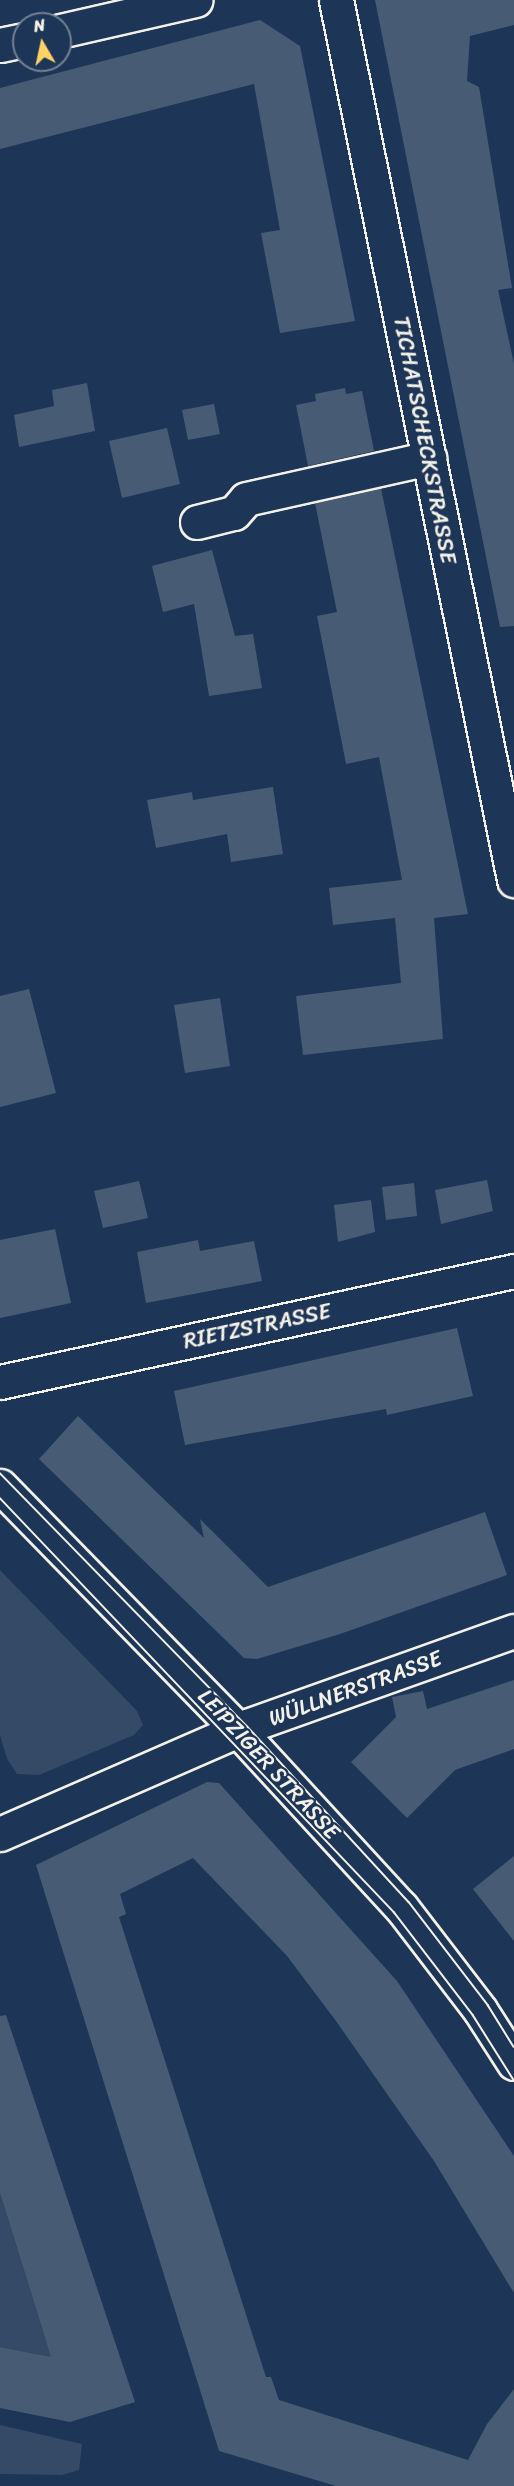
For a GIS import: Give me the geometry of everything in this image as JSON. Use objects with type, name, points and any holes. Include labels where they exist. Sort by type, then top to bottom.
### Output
[{"type":"street","points":[[72,28],[195,0]]},
{"type":"street","name":"TICHATSCHECKSTRASSE","points":[[336,0],[514,880]]},
{"type":"street","points":[[197,522],[234,513],[246,499],[429,458]]},
{"type":"street","name":"RIETZSTRASSE","points":[[0,1382],[514,1271]]},
{"type":"street","name":"LEIPZIGER STRASSE","points":[[0,1486],[238,1730],[401,1907],[480,2010],[514,2063]]},
{"type":"street","name":"WÜLLNERSTRASSE","points":[[0,1834],[238,1730],[514,1630]]},
{"type":"shaded area","points":[[0,1570],[137,1711],[143,1725],[134,1735],[39,1775],[17,1774],[7,1759],[0,1735]]},
{"type":"shaded area","points":[[0,2193],[46,2341],[59,2348],[63,2368],[36,2354],[0,2347]]},
{"type":"shaded area","points":[[0,2425],[82,2444],[79,2470],[62,2475],[0,2474]]},
{"type":"building","points":[[375,0],[514,0],[514,25],[470,36],[467,81],[479,87],[512,288],[498,290],[514,364],[514,626],[500,627]]},
{"type":"building","points":[[260,20],[300,46],[355,321],[280,333],[261,233],[280,230],[254,84],[0,149],[0,88],[61,72],[72,72],[72,69]]},
{"type":"building","points":[[87,383],[95,431],[19,447],[14,415],[54,406],[52,390]]},
{"type":"building","points":[[345,388],[346,394],[362,391],[374,451],[308,466],[296,405],[316,401],[315,394]]},
{"type":"building","points":[[214,404],[220,434],[188,440],[182,410]]},
{"type":"building","points":[[167,428],[180,484],[122,498],[109,441]]},
{"type":"building","points":[[381,488],[468,914],[434,918],[443,1039],[303,1055],[296,996],[401,983],[395,918],[333,925],[329,888],[402,880],[379,757],[346,764],[317,616],[337,612],[315,503]]},
{"type":"building","points":[[212,550],[235,636],[253,634],[262,688],[209,696],[194,604],[163,612],[152,566]]},
{"type":"building","points":[[273,787],[283,854],[231,862],[227,834],[156,848],[147,800],[192,792],[193,800]]},
{"type":"building","points":[[29,989],[56,1093],[0,1107],[0,996]]},
{"type":"building","points":[[220,998],[230,1066],[185,1073],[174,1005]]},
{"type":"building","points":[[487,1180],[493,1211],[441,1224],[435,1190]]},
{"type":"building","points":[[139,1181],[148,1218],[103,1228],[94,1191]]},
{"type":"building","points":[[414,1183],[417,1216],[386,1220],[382,1187]]},
{"type":"building","points":[[371,1200],[375,1232],[338,1242],[334,1205]]},
{"type":"building","points":[[55,1229],[71,1303],[0,1318],[0,1240]]},
{"type":"building","points":[[198,1240],[200,1251],[254,1241],[262,1281],[146,1303],[137,1252]]},
{"type":"building","points":[[457,1328],[473,1396],[387,1415],[386,1409],[185,1445],[174,1391]]},
{"type":"building","points":[[78,1416],[204,1538],[200,1519],[268,1587],[485,1512],[507,1575],[340,1634],[257,1659],[244,1658],[39,1459]]},
{"type":"building","points":[[514,1680],[514,1749],[455,1770],[407,1818],[351,1762],[396,1717],[392,1697],[423,1691],[427,1709]]},
{"type":"building","points":[[207,1782],[219,1783],[397,1981],[514,2156],[514,2293],[434,2161],[336,2021],[287,1956],[193,1858],[120,1894],[126,1914],[119,1917],[266,2377],[271,2377],[279,2400],[468,2460],[487,2424],[514,2389],[514,2486],[336,2486],[219,2451],[36,1865]]},
{"type":"building","points":[[514,1856],[514,1941],[473,1889]]},
{"type":"building","points":[[6,2015],[135,2402],[70,2422],[0,2408],[0,2347],[51,2357],[0,2193],[0,2016]]},
{"type":"tram line","points":[[0,1473],[247,1726],[409,1902],[488,2005],[514,2047]]},
{"type":"tram line","points":[[0,1498],[394,1912],[473,2015],[514,2080]]}]
